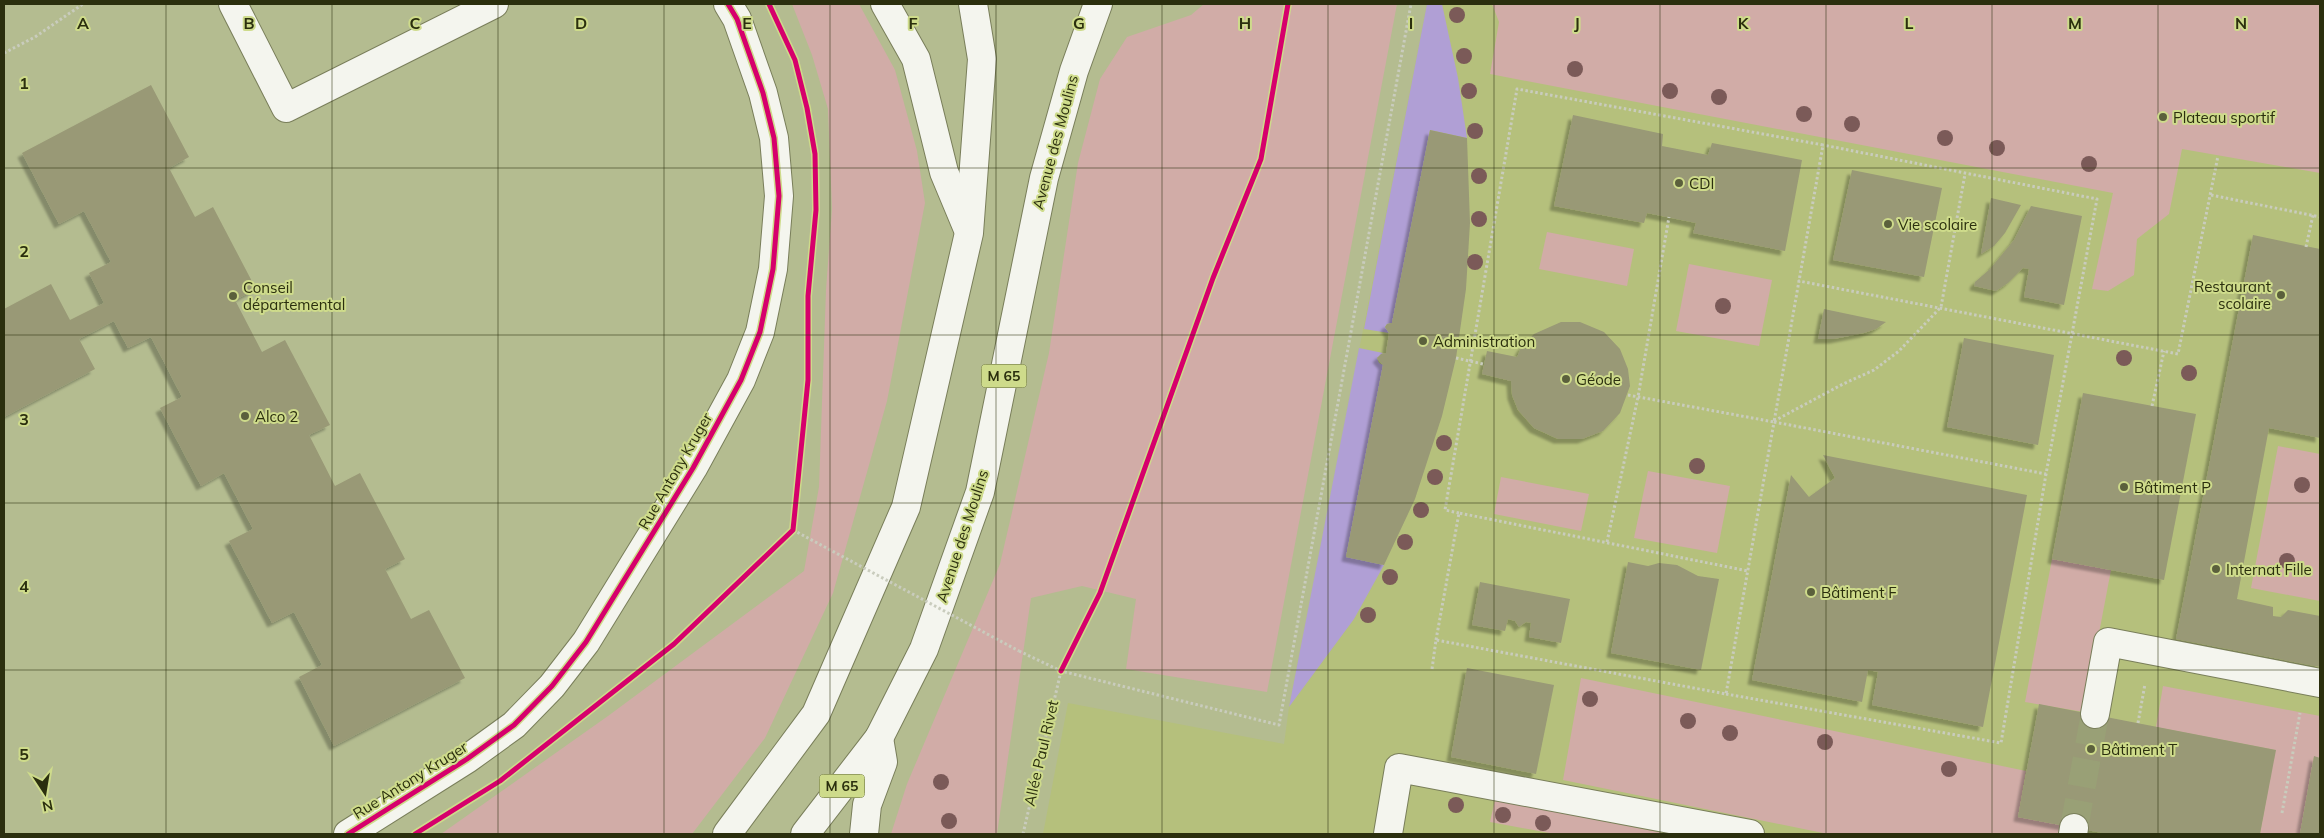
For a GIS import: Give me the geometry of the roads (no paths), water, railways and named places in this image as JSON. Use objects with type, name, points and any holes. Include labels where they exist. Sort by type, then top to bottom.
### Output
[{"type":"main road","points":[[232,4],[286,108],[494,4]]},
{"type":"main road","name":"Rue Antony Kruger","points":[[348,834],[467,759],[514,725],[552,686],[586,642],[693,468],[741,380],[760,332],[773,269],[779,196],[774,138],[763,93],[737,19],[728,4]]},
{"type":"main road","points":[[885,4],[916,59],[944,172],[969,233]]},
{"type":"main road","points":[[727,834],[816,714],[906,507],[969,233],[982,59],[973,4]]},
{"type":"main road","name":"Avenue des Moulins","points":[[805,834],[879,738],[924,649],[980,492],[1044,178],[1074,71],[1098,4]]},
{"type":"main road","points":[[2096,714],[2108,642],[2320,684]]},
{"type":"main road","points":[[864,834],[867,805],[884,762],[879,738]]},
{"type":"main road","points":[[1388,834],[1399,768],[1750,834]]},
{"type":"tunnel","points":[[2074,828],[2095,714]]},
{"type":"place","name":"Plateau sportif","points":[[2163,117]]},
{"type":"place","name":"CDI","points":[[1679,183]]},
{"type":"place","name":"Vie scolaire","points":[[1888,224]]},
{"type":"place","name":"Restaurant scolaire","points":[[2281,295]]},
{"type":"place","name":"Conseil départemental","points":[[233,296]]},
{"type":"place","name":"Administration","points":[[1423,341]]},
{"type":"place","name":"Géode","points":[[1566,379]]},
{"type":"place","name":"Alco 2","points":[[245,416]]},
{"type":"place","name":"Bâtiment P","points":[[2124,487]]},
{"type":"place","name":"Internat Fille","points":[[2216,569]]},
{"type":"place","name":"Bâtiment F","points":[[1811,592]]},
{"type":"place","name":"Bâtiment T","points":[[2091,749]]}]
